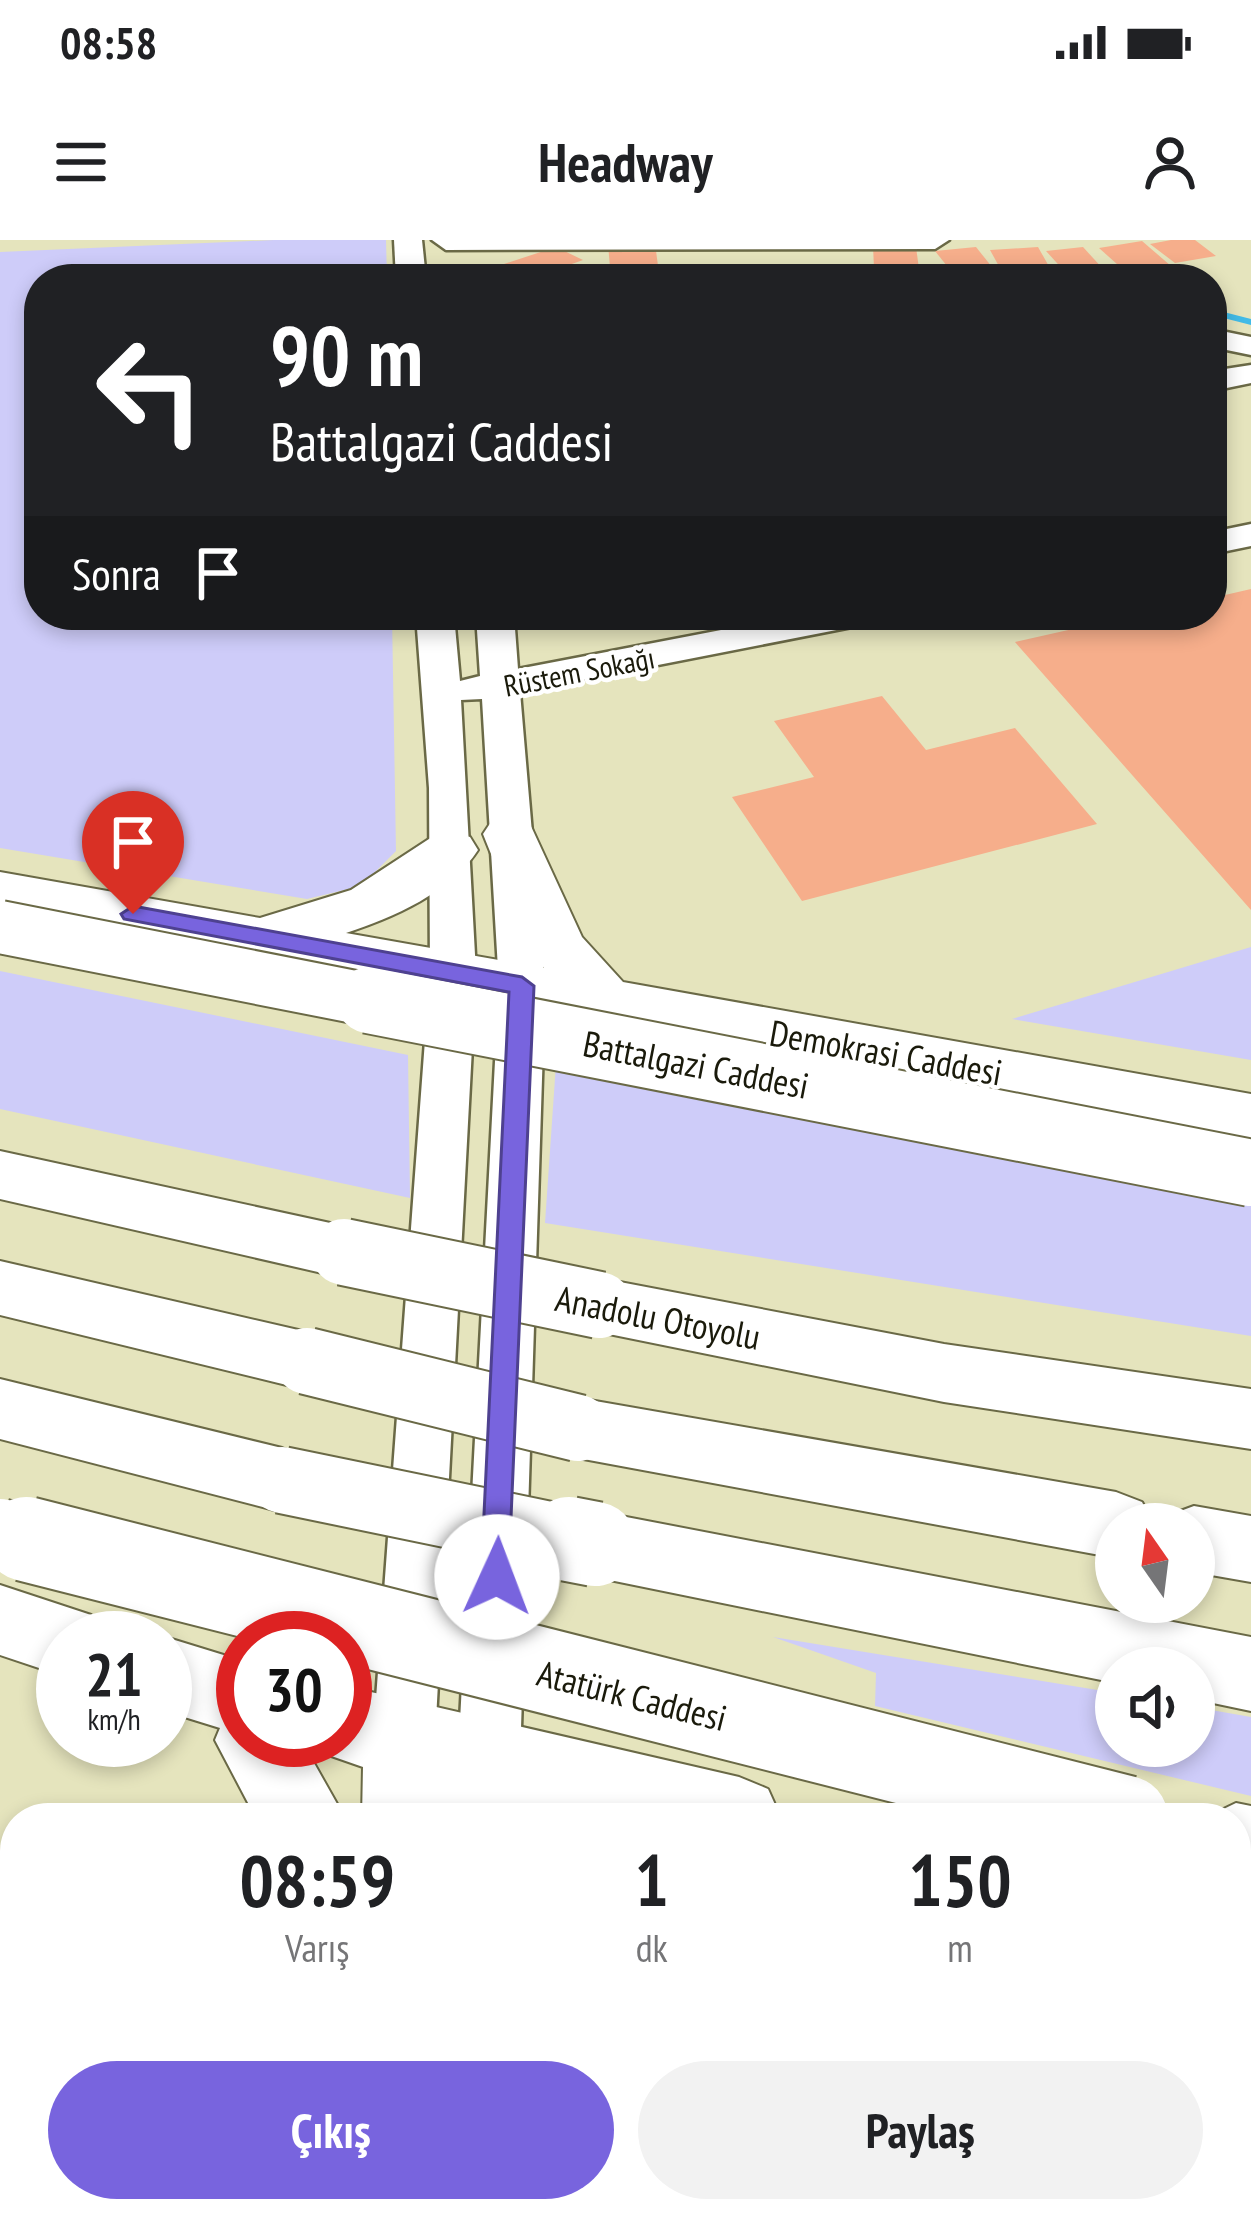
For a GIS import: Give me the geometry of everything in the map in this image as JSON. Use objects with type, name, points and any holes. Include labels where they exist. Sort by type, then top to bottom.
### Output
[{"type":"main road","points":[[510,834],[557,946],[606,1001]]},
{"type":"main road","points":[[256,937],[347,917],[406,887],[451,850]]},
{"type":"main road","points":[[0,890],[522,986]]},
{"type":"main road","name":"Battalgazi Caddesi","points":[[0,927],[1251,1173]]},
{"type":"main road","name":"Demokrasi Caddesi","points":[[522,986],[1251,1117]]},
{"type":"main road","name":"Anadolu Otoyolu","points":[[0,1174],[344,1252],[944,1373],[1251,1419]]},
{"type":"main road","points":[[0,1288],[578,1428],[1095,1521]]},
{"type":"main road","points":[[0,1409],[282,1480],[1251,1674]]},
{"type":"main road","name":"Atatürk Caddesi","points":[[0,1532],[1067,1803]]},
{"type":"main road","points":[[1215,1543],[1251,1549]]},
{"type":"main road","points":[[0,1620],[36,1631]]},
{"type":"main road","points":[[374,1731],[486,1788],[612,1803]]},
{"type":"main road","points":[[374,1731],[399,1803]]},
{"type":"main road","points":[[268,1767],[293,1803]]},
{"type":"street","points":[[446,241],[935,240]]},
{"type":"street","points":[[374,1731],[454,973],[436,630]]},
{"type":"street","points":[[486,1788],[522,986],[497,630]]},
{"type":"street","name":"Rüstem Sokağı","points":[[441,692],[504,687],[783,630]]},
{"type":"shaded area","points":[[386,240],[387,264],[24,264],[24,630],[392,630],[396,851],[361,886],[307,899],[0,848],[0,252]]},
{"type":"shaded area","points":[[1251,947],[1251,1060],[1012,1019]]},
{"type":"shaded area","points":[[0,971],[408,1055],[410,1198],[0,1109]]},
{"type":"shaded area","points":[[556,1064],[1251,1197],[1251,1336],[545,1223]]},
{"type":"shaded area","points":[[773,1637],[1095,1690],[1095,1759],[875,1706],[876,1673]]},
{"type":"shaded area","points":[[1215,1711],[1251,1717],[1251,1796],[1130,1767],[1215,1767]]},
{"type":"building","points":[[1195,240],[1216,256],[1175,263],[1150,244]]},
{"type":"building","points":[[1142,241],[1169,264],[1117,264],[1099,248]]},
{"type":"building","points":[[655,243],[658,264],[610,264],[608,244]]},
{"type":"building","points":[[873,246],[916,247],[918,264],[874,264]]},
{"type":"building","points":[[556,247],[583,260],[572,264],[504,264]]},
{"type":"building","points":[[976,247],[990,264],[945,264],[935,251]]},
{"type":"building","points":[[1038,247],[1048,264],[998,264],[990,250]]},
{"type":"building","points":[[1083,247],[1099,264],[1058,264],[1046,251]]},
{"type":"building","points":[[1251,589],[1251,910],[1015,642],[1068,630],[1227,630],[1227,595]]},
{"type":"building","points":[[882,696],[926,750],[1015,728],[1097,824],[802,901],[732,797],[814,777],[774,721]]},
{"type":"waterway","points":[[1227,316],[1251,322]]},
{"type":"route","points":[[133,914],[522,986],[497,1577]]}]
